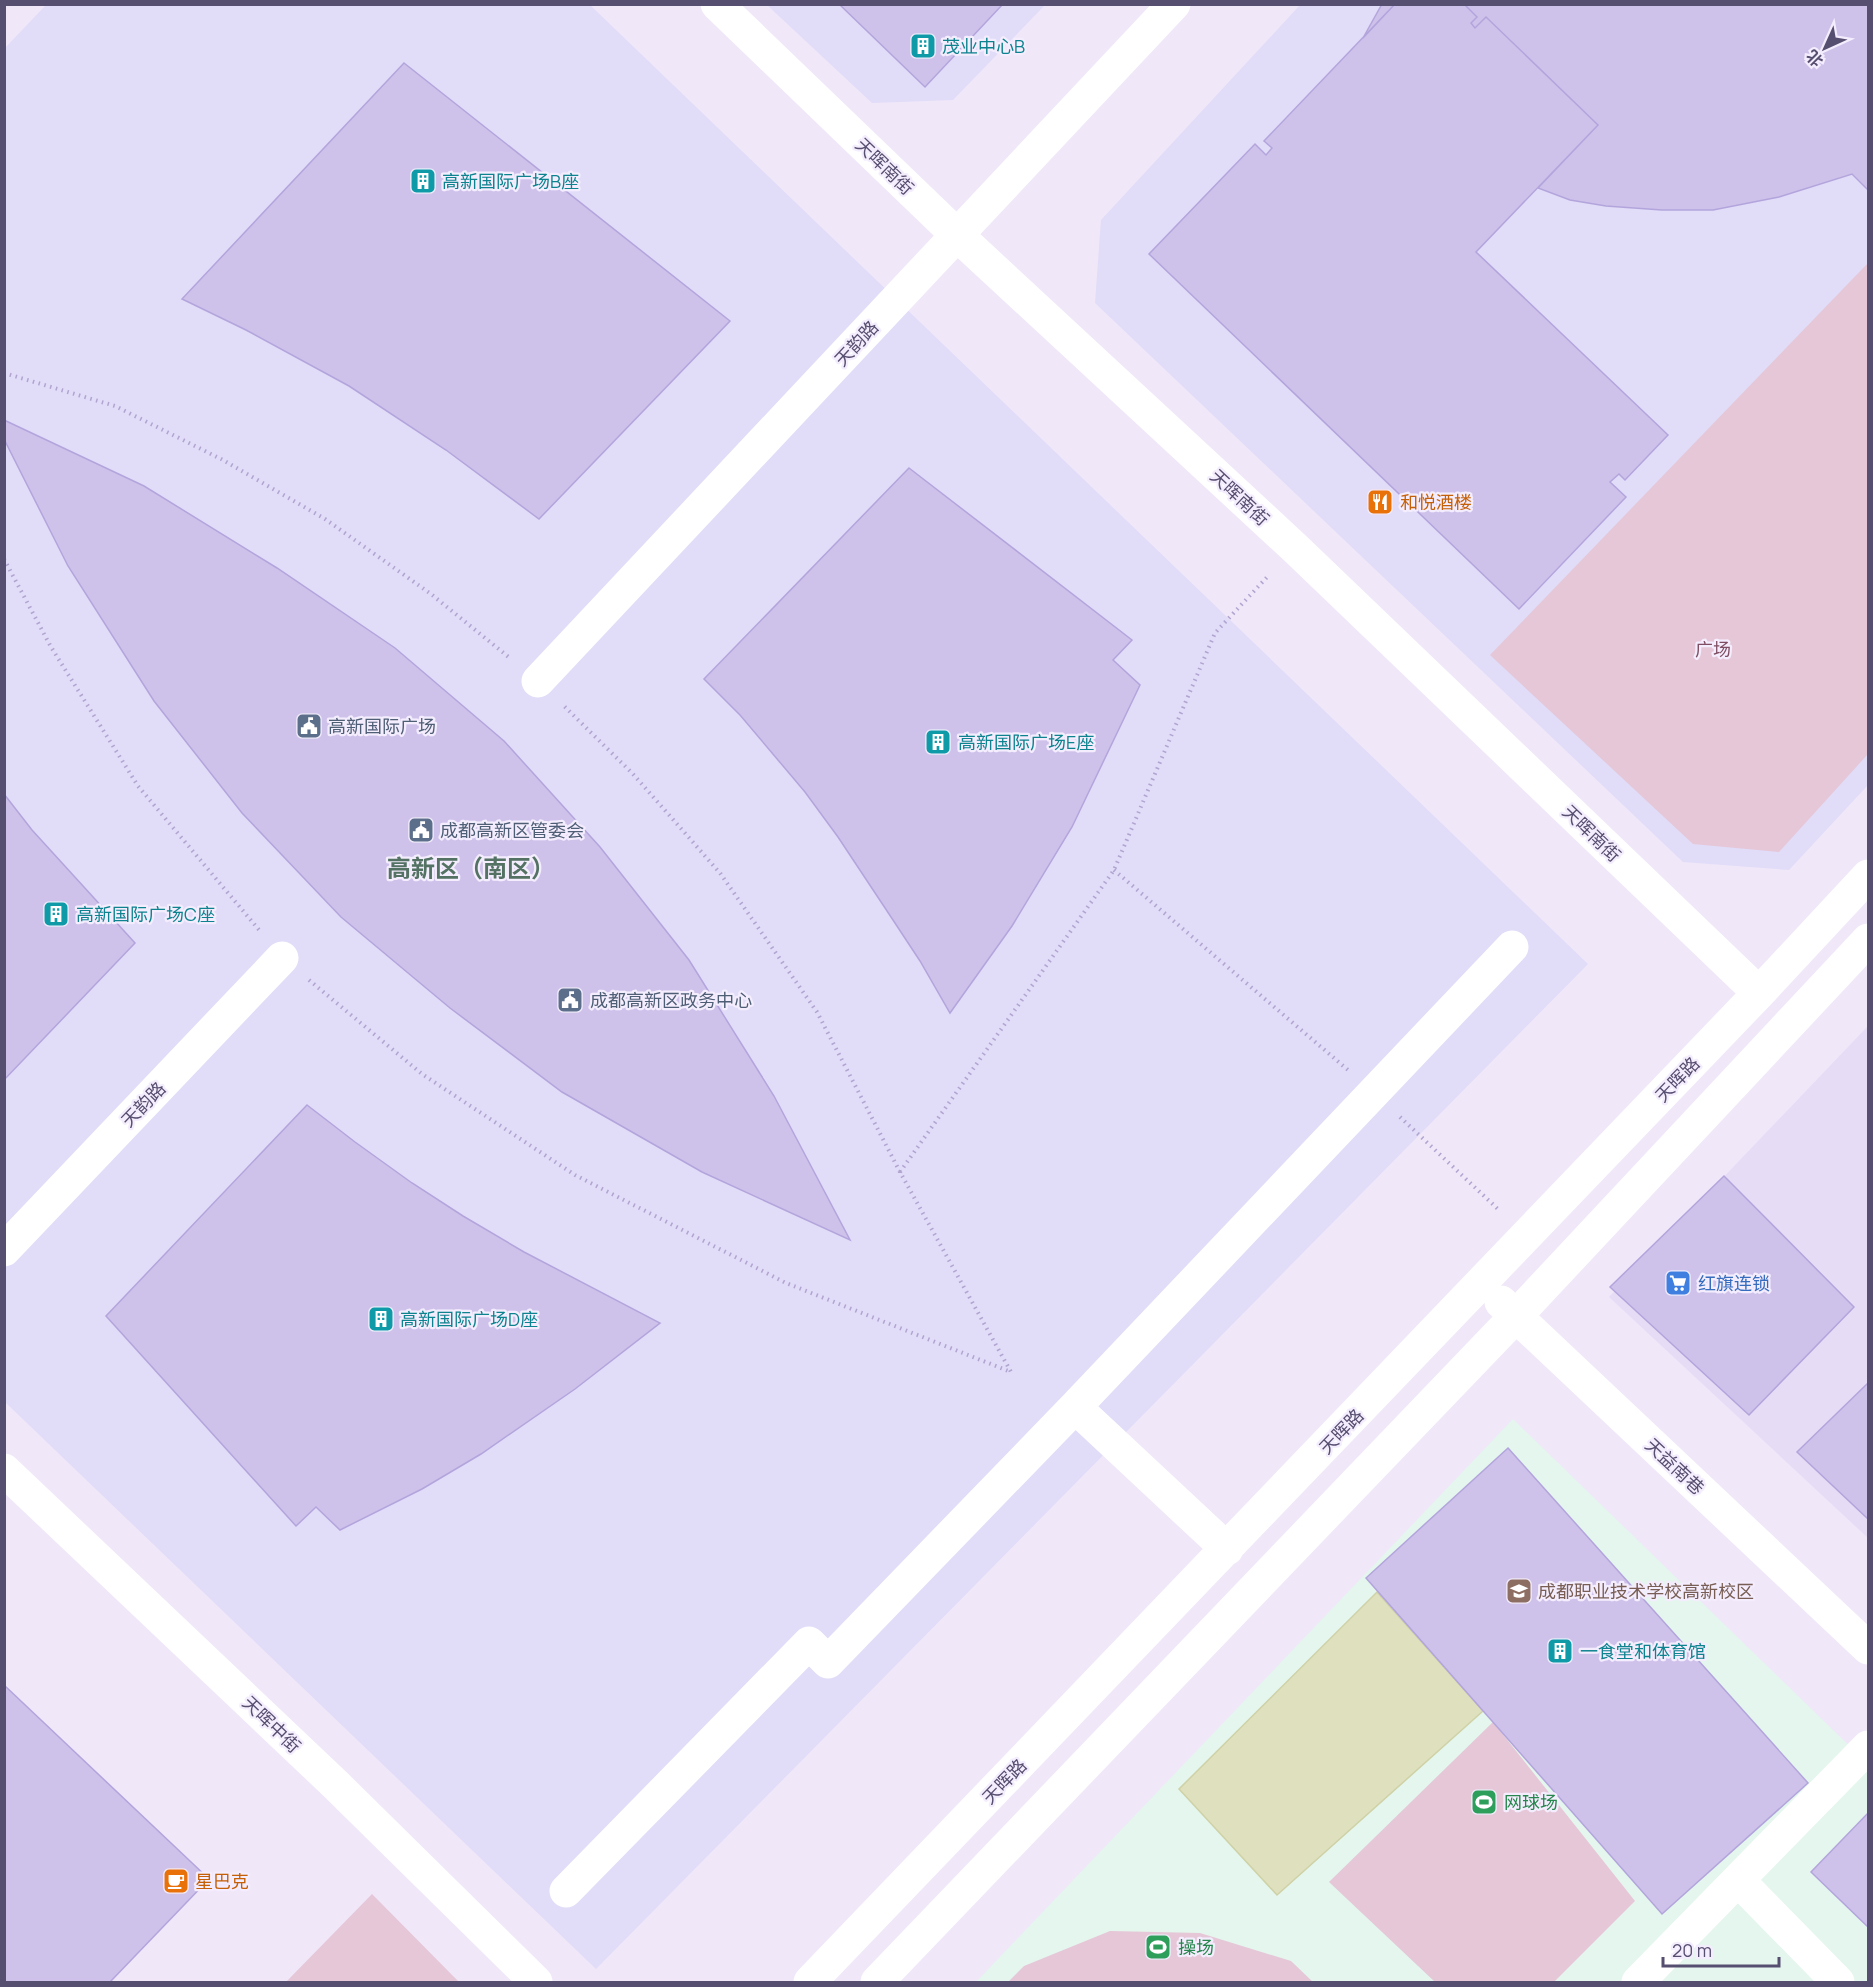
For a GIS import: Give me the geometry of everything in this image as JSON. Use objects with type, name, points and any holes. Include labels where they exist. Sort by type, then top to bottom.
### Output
[{"type":"street","name":"天晖南街","points":[[717,4],[957,235],[1295,548],[1759,993]]},
{"type":"street","name":"天韵路","points":[[538,681],[1174,4]]},
{"type":"street","name":"天晖路","points":[[810,1983],[1869,876]]},
{"type":"street","points":[[877,1983],[1516,1316],[1869,940]]},
{"type":"street","points":[[566,1891],[809,1642],[828,1662],[1075,1407],[1512,947]]},
{"type":"street","name":"天韵路","points":[[4,1250],[282,958]]},
{"type":"street","name":"天益南巷","points":[[1481,1284],[1869,1648]]},
{"type":"street","points":[[1075,1407],[1227,1549]]},
{"type":"street","name":"天晖中街","points":[[4,1470],[335,1784],[536,1983]]},
{"type":"street","points":[[1638,1983],[1869,1747]]},
{"type":"street","points":[[1738,1880],[1838,1983]]},
{"type":"path","points":[[4,373],[116,406],[221,459],[326,519],[431,594],[538,681],[633,774],[720,873],[817,1012],[900,1172],[1011,1372],[786,1283],[575,1175],[422,1074],[282,958],[138,786],[51,647],[4,559]]},
{"type":"path","points":[[900,1172],[1113,870],[1215,633],[1295,548]]},
{"type":"path","points":[[1113,870],[1375,1093],[1526,1236]]},
{"type":"shaded area","points":[[46,5],[590,5],[1588,964],[596,1969],[5,1402],[4,49]]},
{"type":"shaded area","points":[[767,5],[1045,5],[953,100],[872,103]]},
{"type":"shaded area","points":[[1300,5],[1868,5],[1868,785],[1789,870],[1683,862],[1095,303],[1101,220]]},
{"type":"shaded area","points":[[1868,1026],[1868,1538],[1609,1297]]},
{"type":"shaded area","name":"成都职业技术学校高新校区","points":[[1513,1419],[1868,1764],[1868,1982],[976,1982]]},
{"type":"shaded area","points":[[1377,1592],[1483,1711],[1277,1895],[1179,1789]]},
{"type":"green space","name":"广场","points":[[1868,263],[1868,754],[1779,852],[1693,844],[1490,655]]},
{"type":"green space","name":"网球场","points":[[1493,1722],[1635,1901],[1554,1982],[1435,1982],[1329,1882]]},
{"type":"green space","points":[[372,1894],[459,1982],[286,1982]]},
{"type":"green space","name":"操场","points":[[1110,1931],[1200,1933],[1291,1961],[1313,1982],[1008,1982],[1024,1966]]},
{"type":"building","name":"茂业中心B","points":[[839,4],[1003,4],[925,87]]},
{"type":"building","points":[[1382,4],[1395,4],[1363,38]]},
{"type":"building","points":[[1395,4],[1464,4],[1477,17],[1471,23],[1475,28],[1486,17],[1598,125],[1476,252],[1668,435],[1625,480],[1619,474],[1610,482],[1626,497],[1519,609],[1149,254],[1255,144],[1266,155],[1272,148],[1264,141]]},
{"type":"building","points":[[1464,4],[1868,4],[1868,190],[1852,174],[1779,197],[1713,210],[1662,210],[1606,206],[1570,200],[1538,188],[1598,125],[1486,17],[1475,28],[1471,23],[1477,17]]},
{"type":"building","name":"高新国际广场B座","points":[[404,63],[730,321],[539,519],[446,450],[349,386],[246,330],[182,299]]},
{"type":"building","name":"成都高新区管委会","points":[[4,420],[144,486],[277,568],[395,648],[504,741],[600,847],[689,960],[774,1096],[850,1240],[702,1172],[562,1092],[450,1008],[341,917],[242,813],[154,701],[68,566],[4,439]]},
{"type":"building","name":"高新国际广场E座","points":[[909,468],[1132,640],[1113,660],[1140,685],[1072,827],[1012,926],[950,1013],[920,961],[838,837],[805,792],[740,715],[704,679]]},
{"type":"building","name":"高新国际广场C座","points":[[4,794],[32,830],[135,943],[4,1080]]},
{"type":"building","name":"高新国际广场D座","points":[[307,1105],[412,1183],[463,1216],[524,1252],[660,1323],[575,1389],[481,1454],[422,1489],[340,1530],[316,1507],[296,1526],[106,1316]]},
{"type":"building","points":[[1724,1176],[1854,1307],[1749,1415],[1610,1287]]},
{"type":"building","points":[[1868,1383],[1868,1519],[1797,1452]]},
{"type":"building","name":"一食堂和体育馆","points":[[1508,1448],[1808,1783],[1662,1914],[1366,1578]]},
{"type":"building","points":[[4,1685],[209,1879],[110,1982],[4,1982]]},
{"type":"building","points":[[1868,1813],[1868,1927],[1811,1872]]},
{"type":"place","name":"茂业中心B","points":[[923,46]]},
{"type":"place","name":"高新国际广场B座","points":[[423,181]]},
{"type":"place","name":"和悦酒楼","points":[[1380,502]]},
{"type":"place","name":"高新国际广场","points":[[309,726]]},
{"type":"place","name":"高新国际广场E座","points":[[938,742]]},
{"type":"place","name":"成都高新区管委会","points":[[421,830]]},
{"type":"place","name":"高新国际广场C座","points":[[56,914]]},
{"type":"place","name":"成都高新区政务中心","points":[[570,1000]]},
{"type":"place","name":"红旗连锁","points":[[1678,1283]]},
{"type":"place","name":"高新国际广场D座","points":[[381,1319]]},
{"type":"place","name":"成都职业技术学校高新校区","points":[[1519,1591]]},
{"type":"place","name":"一食堂和体育馆","points":[[1560,1651]]},
{"type":"place","name":"网球场","points":[[1484,1802]]},
{"type":"place","name":"星巴克","points":[[176,1881]]},
{"type":"place","name":"操场","points":[[1158,1947]]},
{"type":"district","name":"高新区（南区）","points":[[471,867]]}]
